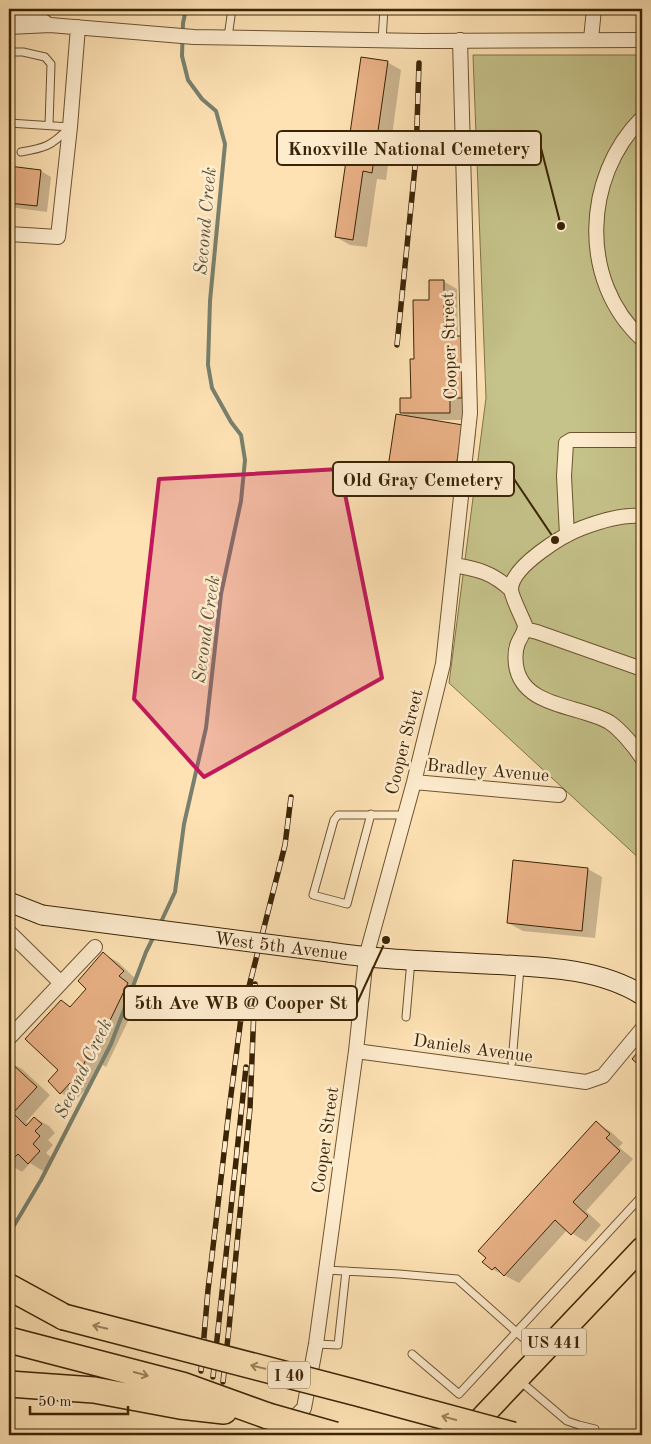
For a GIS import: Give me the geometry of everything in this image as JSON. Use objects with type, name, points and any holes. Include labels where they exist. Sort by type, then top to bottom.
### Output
[{"type":"highway","points":[[9,1287],[64,1318]]},
{"type":"highway","name":"I 40","points":[[9,1299],[64,1318],[512,1435]]},
{"type":"highway","name":"I 40","points":[[9,1340],[182,1385],[273,1426],[335,1435]]},
{"type":"highway","points":[[9,1384],[94,1390],[273,1426]]},
{"type":"main road","name":"US 441","points":[[465,1435],[642,1248]]},
{"type":"street","points":[[591,40],[594,9]]},
{"type":"street","points":[[9,12],[23,14],[50,24]]},
{"type":"street","points":[[9,27],[50,24],[194,37],[382,40],[642,40]]},
{"type":"street","points":[[9,234],[58,237],[70,127],[78,27]]},
{"type":"street","name":"Cooper Street","points":[[273,1426],[304,1408],[316,1344],[356,1051],[366,957],[414,782],[443,664],[470,413],[460,40]]},
{"type":"street","points":[[642,118],[623,140],[613,157],[605,175],[596,212],[599,261],[608,288],[616,306],[642,339]]},
{"type":"street","points":[[567,535],[564,476],[566,443],[571,440],[642,440]]},
{"type":"street","points":[[511,590],[513,582],[523,566],[567,535],[605,520],[642,516]]},
{"type":"street","points":[[454,565],[483,571],[511,590],[525,625],[516,651],[518,674],[524,685],[548,701],[597,717],[611,724],[642,758]]},
{"type":"street","points":[[525,629],[642,669]]},
{"type":"street","name":"Bradley Avenue","points":[[414,782],[559,795]]},
{"type":"street","name":"West 5th Avenue","points":[[9,902],[42,915],[366,957],[520,966],[568,971],[597,976],[642,995]]},
{"type":"street","points":[[9,932],[61,983]]},
{"type":"street","points":[[9,1038],[95,947]]},
{"type":"street","name":"Daniels Avenue","points":[[356,1051],[586,1082],[603,1076],[642,1029]]},
{"type":"lane","points":[[228,37],[232,9]]},
{"type":"lane","points":[[382,40],[384,9]]},
{"type":"lane","points":[[9,52],[23,52],[45,57],[51,64],[49,125]]},
{"type":"lane","points":[[9,123],[70,127]]},
{"type":"lane","points":[[21,152],[40,149],[54,142],[70,127]]},
{"type":"lane","points":[[371,814],[347,904],[313,895],[334,820],[338,815],[371,814],[405,814]]},
{"type":"lane","points":[[406,1017],[411,960]]},
{"type":"lane","points":[[512,1062],[520,966]]},
{"type":"lane","points":[[412,1354],[458,1394],[642,1196]]},
{"type":"lane","points":[[326,1270],[457,1279],[541,1354]]},
{"type":"lane","points":[[316,1344],[338,1346],[346,1271]]},
{"type":"lane","points":[[518,1379],[567,1421],[578,1426],[595,1429]]},
{"type":"highlighted area","points":[[340,469],[382,678],[204,777],[134,699],[159,479]]},
{"type":"shaded area","points":[[473,55],[642,55],[642,861],[449,683],[486,398]]},
{"type":"building","points":[[361,57],[388,61],[372,173],[363,171],[353,240],[335,237]]},
{"type":"building","points":[[9,166],[41,170],[37,206],[9,203]]},
{"type":"building","points":[[429,280],[444,280],[444,336],[462,336],[462,398],[450,398],[450,413],[400,413],[400,398],[411,398],[410,359],[414,359],[413,300],[429,300]]},
{"type":"building","points":[[396,414],[463,425],[452,491],[386,481]]},
{"type":"building","points":[[513,860],[588,868],[582,931],[507,923]]},
{"type":"building","points":[[103,952],[124,971],[119,976],[128,983],[91,1060],[87,1057],[74,1086],[70,1083],[60,1094],[48,1081],[58,1070],[25,1039],[61,1000],[70,1007],[86,989],[78,981]]},
{"type":"building","points":[[642,1047],[642,1068],[632,1059]]},
{"type":"building","points":[[9,1061],[37,1087],[13,1113],[26,1126],[34,1117],[42,1124],[35,1131],[40,1136],[33,1144],[40,1151],[28,1164],[18,1154],[9,1163]]},
{"type":"building","points":[[596,1121],[610,1134],[606,1138],[620,1151],[573,1202],[588,1216],[571,1235],[555,1220],[504,1276],[495,1267],[492,1270],[482,1262],[486,1258],[478,1251]]},
{"type":"waterway","name":"Second Creek","points":[[160,924],[175,892],[184,824],[206,728],[221,594],[241,501],[245,460],[241,435],[231,422],[212,388],[208,365],[210,301],[225,144],[216,111],[202,99],[188,80],[182,56],[183,23],[186,9]]},
{"type":"waterway","name":"Second Creek","points":[[9,1234],[41,1180],[111,1044],[146,952],[155,934]]},
{"type":"railway","points":[[397,345],[416,157],[419,63]]},
{"type":"railway","points":[[201,1371],[208,1290],[241,1018],[285,845],[291,797]]},
{"type":"railway","points":[[223,1382],[250,1108],[255,984]]},
{"type":"railway","points":[[213,1377],[246,1067]]},
{"type":"place","name":"Knoxville National Cemetery","points":[[561,226]]},
{"type":"place","name":"Old Gray Cemetery","points":[[555,540]]},
{"type":"place","name":"5th Ave WB @ Cooper St","points":[[386,940]]}]
